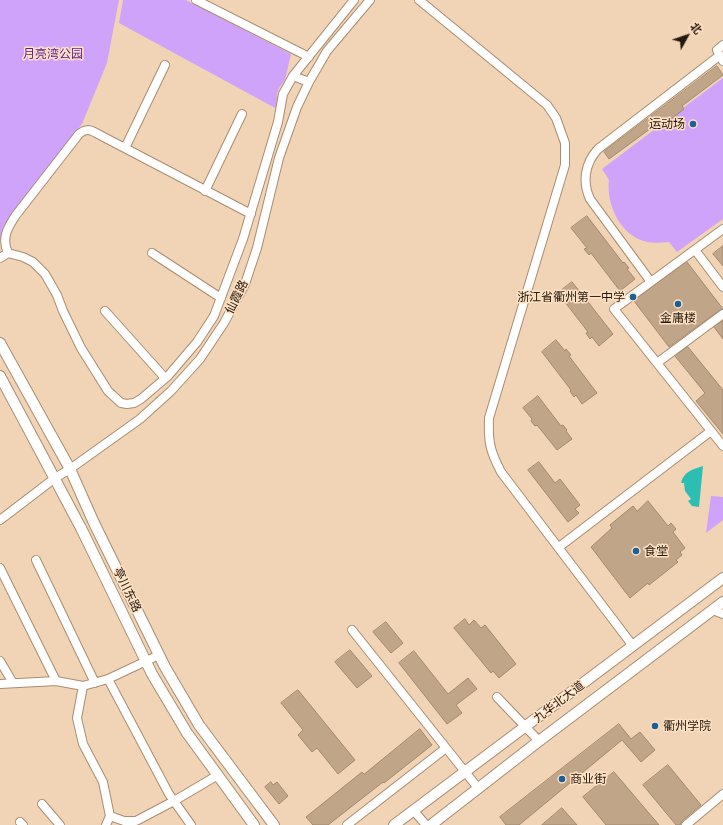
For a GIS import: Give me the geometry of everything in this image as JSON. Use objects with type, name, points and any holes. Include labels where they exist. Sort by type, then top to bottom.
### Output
[{"type":"main road","name":"亭川东路","points":[[0,343],[70,469],[94,523],[159,655],[199,725],[274,825]]},
{"type":"main road","name":"亭川东路","points":[[0,376],[55,478],[146,662],[188,733],[254,825]]},
{"type":"main road","name":"九华北大道","points":[[394,825],[723,578]]},
{"type":"main road","name":"九华北大道","points":[[431,825],[539,741],[723,602]]},
{"type":"street","points":[[196,0],[309,56]]},
{"type":"street","points":[[0,258],[8,253],[23,257],[33,262],[45,274],[57,295],[81,348],[108,391],[115,398],[127,404],[134,403],[141,398],[165,378],[197,342],[214,316],[251,214],[278,122],[283,94],[293,76],[354,0]]},
{"type":"street","name":"仙霞路","points":[[0,520],[55,478],[140,419],[171,391],[200,359],[224,323],[247,277],[257,248],[279,158],[297,107],[309,82],[327,51],[370,0]]},
{"type":"street","points":[[419,0],[547,105],[556,118],[565,143],[565,165],[489,418],[488,435],[492,455],[501,472],[633,646]]},
{"type":"street","points":[[651,282],[590,200],[585,180],[587,166],[592,155],[598,149],[721,58],[717,50],[723,45]]},
{"type":"street","points":[[125,148],[165,65]]},
{"type":"street","points":[[293,76],[309,82]]},
{"type":"street","points":[[205,191],[242,114]]},
{"type":"street","points":[[8,253],[4,239],[7,229],[16,215],[83,131],[91,130],[251,214]]},
{"type":"street","points":[[723,229],[614,309],[723,446]]},
{"type":"street","points":[[695,250],[723,287]]},
{"type":"street","points":[[152,253],[221,298]]},
{"type":"street","points":[[105,311],[165,378]]},
{"type":"street","points":[[658,363],[723,314]]},
{"type":"street","points":[[559,548],[711,431]]},
{"type":"street","points":[[36,560],[95,683]]},
{"type":"street","points":[[0,568],[56,681]]},
{"type":"street","points":[[713,610],[723,614]]},
{"type":"street","points":[[352,630],[478,788]]},
{"type":"street","points":[[0,684],[56,681],[83,686],[108,679],[159,655]]},
{"type":"street","points":[[0,661],[13,683]]},
{"type":"street","points":[[108,679],[169,794],[191,825]]},
{"type":"street","points":[[83,686],[77,718],[83,744],[103,782],[110,816],[106,825]]},
{"type":"street","points":[[497,697],[524,728],[539,741]]},
{"type":"street","points":[[347,825],[446,748]]},
{"type":"street","points":[[110,816],[124,821],[136,821],[218,775]]},
{"type":"street","points":[[686,825],[723,794]]},
{"type":"street","points":[[42,804],[60,825]]},
{"type":"street","points":[[414,811],[426,825]]},
{"type":"green space","name":"月亮湾公园","points":[[0,0],[119,0],[107,63],[82,124],[3,227],[0,243]]},
{"type":"green space","points":[[123,0],[186,0],[291,54],[285,80],[279,88],[277,94],[277,109],[119,23]]},
{"type":"green space","name":"运动场","points":[[723,78],[723,219],[677,252],[669,242],[647,242],[637,239],[622,226],[617,218],[610,199],[609,180],[602,169]]},
{"type":"green space","points":[[711,496],[723,497],[723,520],[706,533]]},
{"type":"water","points":[[703,466],[699,507],[692,506],[688,501],[691,499],[685,491],[684,483],[681,483],[682,479],[692,470]]},
{"type":"building","points":[[717,66],[723,75],[682,106],[684,109],[657,130],[654,126],[609,159],[604,152]]},
{"type":"building","points":[[587,216],[623,263],[624,262],[629,268],[627,269],[635,279],[620,291],[591,253],[589,255],[584,249],[587,248],[571,228]]},
{"type":"building","points":[[723,246],[723,266],[713,254]]},
{"type":"building","name":"金庸楼","points":[[687,262],[723,309],[669,347],[634,301]]},
{"type":"building","points":[[572,282],[581,293],[582,292],[587,297],[585,298],[613,334],[599,346],[592,337],[590,339],[586,333],[588,332],[558,293]]},
{"type":"building","points":[[723,321],[723,339],[714,327]]},
{"type":"building","points":[[556,340],[565,351],[566,349],[571,355],[569,356],[597,393],[582,404],[576,395],[574,397],[570,391],[571,390],[542,352]]},
{"type":"building","points":[[688,347],[723,390],[723,434],[696,401],[705,393],[675,356]]},
{"type":"building","points":[[538,396],[561,426],[563,425],[567,430],[566,431],[572,439],[557,450],[537,425],[535,426],[531,421],[532,419],[523,408]]},
{"type":"building","points":[[539,462],[555,483],[560,479],[580,505],[575,509],[579,513],[568,522],[528,470]]},
{"type":"building","name":"食堂","points":[[648,501],[668,526],[671,523],[676,529],[673,532],[685,548],[680,552],[682,555],[676,560],[678,562],[630,598],[591,547],[612,528],[610,525],[633,506],[637,511]]},
{"type":"building","points":[[465,619],[469,625],[474,620],[481,628],[485,625],[516,664],[499,678],[493,671],[491,673],[454,628]]},
{"type":"building","points":[[386,622],[403,643],[391,653],[373,632]]},
{"type":"building","points":[[350,650],[372,676],[357,688],[335,662]]},
{"type":"building","points":[[414,651],[448,694],[468,678],[477,689],[456,705],[462,713],[447,724],[399,663]]},
{"type":"building","points":[[298,690],[355,760],[338,774],[317,748],[312,752],[298,735],[303,730],[281,703]]},
{"type":"building","name":"商业街","points":[[619,724],[631,739],[640,732],[655,750],[641,762],[622,740],[519,825],[506,825],[500,817]]},
{"type":"building","points":[[420,729],[432,745],[384,783],[383,782],[328,825],[313,825],[306,817],[362,772],[364,774]]},
{"type":"building","points":[[668,765],[701,805],[682,821],[680,825],[676,825],[643,785]]},
{"type":"building","points":[[614,772],[659,825],[606,825],[583,797]]},
{"type":"building","points":[[271,782],[273,785],[277,782],[288,796],[279,804],[265,787]]},
{"type":"building","points":[[562,808],[577,825],[542,825]]},
{"type":"place","name":"运动场","points":[[693,124]]},
{"type":"place","name":"浙江省衢州第一中学","points":[[633,297]]},
{"type":"place","name":"金庸楼","points":[[678,304]]},
{"type":"place","name":"食堂","points":[[636,551]]},
{"type":"place","name":"衢州学院","points":[[655,726]]},
{"type":"place","name":"商业街","points":[[562,779]]}]
